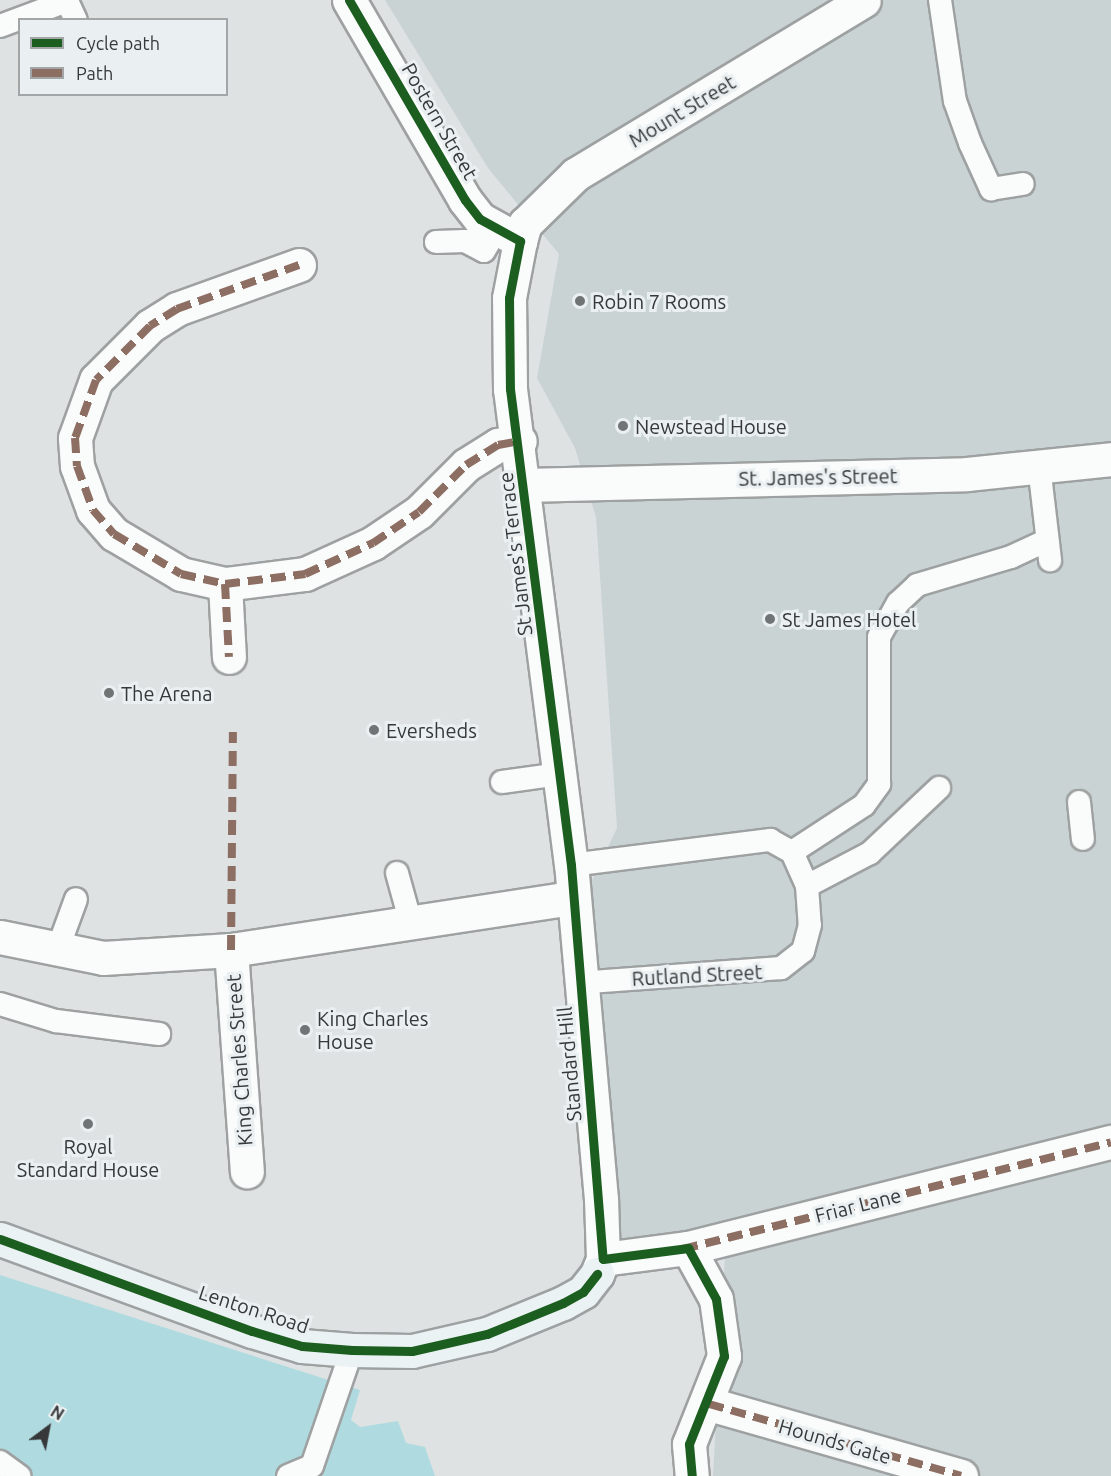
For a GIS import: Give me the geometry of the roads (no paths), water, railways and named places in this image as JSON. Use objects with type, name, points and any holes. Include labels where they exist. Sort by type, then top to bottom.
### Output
[{"type":"street","name":"Postern Street","points":[[349,0],[465,200],[480,219],[509,234]]},
{"type":"street","name":"Mount Street","points":[[509,234],[525,224],[576,174],[847,5]]},
{"type":"street","name":"St James's Terrace","points":[[509,234],[507,333],[571,865]]},
{"type":"street","points":[[299,265],[199,299],[150,326],[96,380],[82,406],[75,438],[77,466],[93,510],[136,550],[181,574],[225,584],[305,574],[342,560],[419,512],[466,465],[498,445],[520,441]]},
{"type":"street","name":"St. James's Street","points":[[524,485],[967,474],[1111,459]]},
{"type":"street","points":[[225,584],[230,657]]},
{"type":"street","name":"Standard Hill","points":[[571,865],[600,1266]]},
{"type":"street","points":[[0,937],[57,951],[104,958],[231,950],[410,920],[572,898]]},
{"type":"street","name":"King Charles Street","points":[[231,950],[247,1171]]},
{"type":"street","name":"Friar Lane","points":[[600,1266],[688,1248],[1111,1142]]},
{"type":"street","name":"Lenton Road","points":[[0,1239],[252,1331],[302,1346],[352,1350],[412,1351],[487,1334],[563,1303],[583,1292],[600,1266]]},
{"type":"street","points":[[688,1248],[716,1299],[724,1356],[709,1404],[689,1444],[692,1476]]},
{"type":"street","name":"Hounds Gate","points":[[709,1404],[961,1476]]},
{"type":"lane","points":[[940,0],[955,101],[970,143],[991,189],[1023,184]]},
{"type":"lane","points":[[21,18],[67,1],[75,18]]},
{"type":"lane","points":[[0,26],[18,19]]},
{"type":"lane","points":[[436,242],[465,241],[484,251],[509,234]]},
{"type":"lane","points":[[571,865],[770,840],[792,852],[864,805],[879,784],[879,637],[898,603],[917,585],[1011,557],[1049,550],[1039,466]]},
{"type":"lane","points":[[502,782],[560,774]]},
{"type":"lane","points":[[807,886],[845,870],[902,829],[939,788]]},
{"type":"lane","points":[[1079,802],[1083,839]]},
{"type":"lane","name":"Rutland Street","points":[[579,983],[781,968],[803,951],[810,925],[807,886],[792,852]]},
{"type":"lane","points":[[397,873],[410,920]]},
{"type":"lane","points":[[57,951],[76,899]]},
{"type":"lane","points":[[0,1004],[56,1021],[159,1034]]},
{"type":"lane","points":[[288,1476],[314,1471],[352,1350]]},
{"type":"lane","points":[[0,1462],[19,1476]]},
{"type":"place","name":"Robin 7 Rooms","points":[[580,301]]},
{"type":"place","name":"Newstead House","points":[[623,426]]},
{"type":"place","name":"St James Hotel","points":[[770,619]]},
{"type":"place","name":"The Arena","points":[[109,693]]},
{"type":"place","name":"Eversheds","points":[[374,730]]},
{"type":"place","name":"King Charles House","points":[[305,1030]]},
{"type":"place","name":"Royal Standard House","points":[[88,1124]]}]
